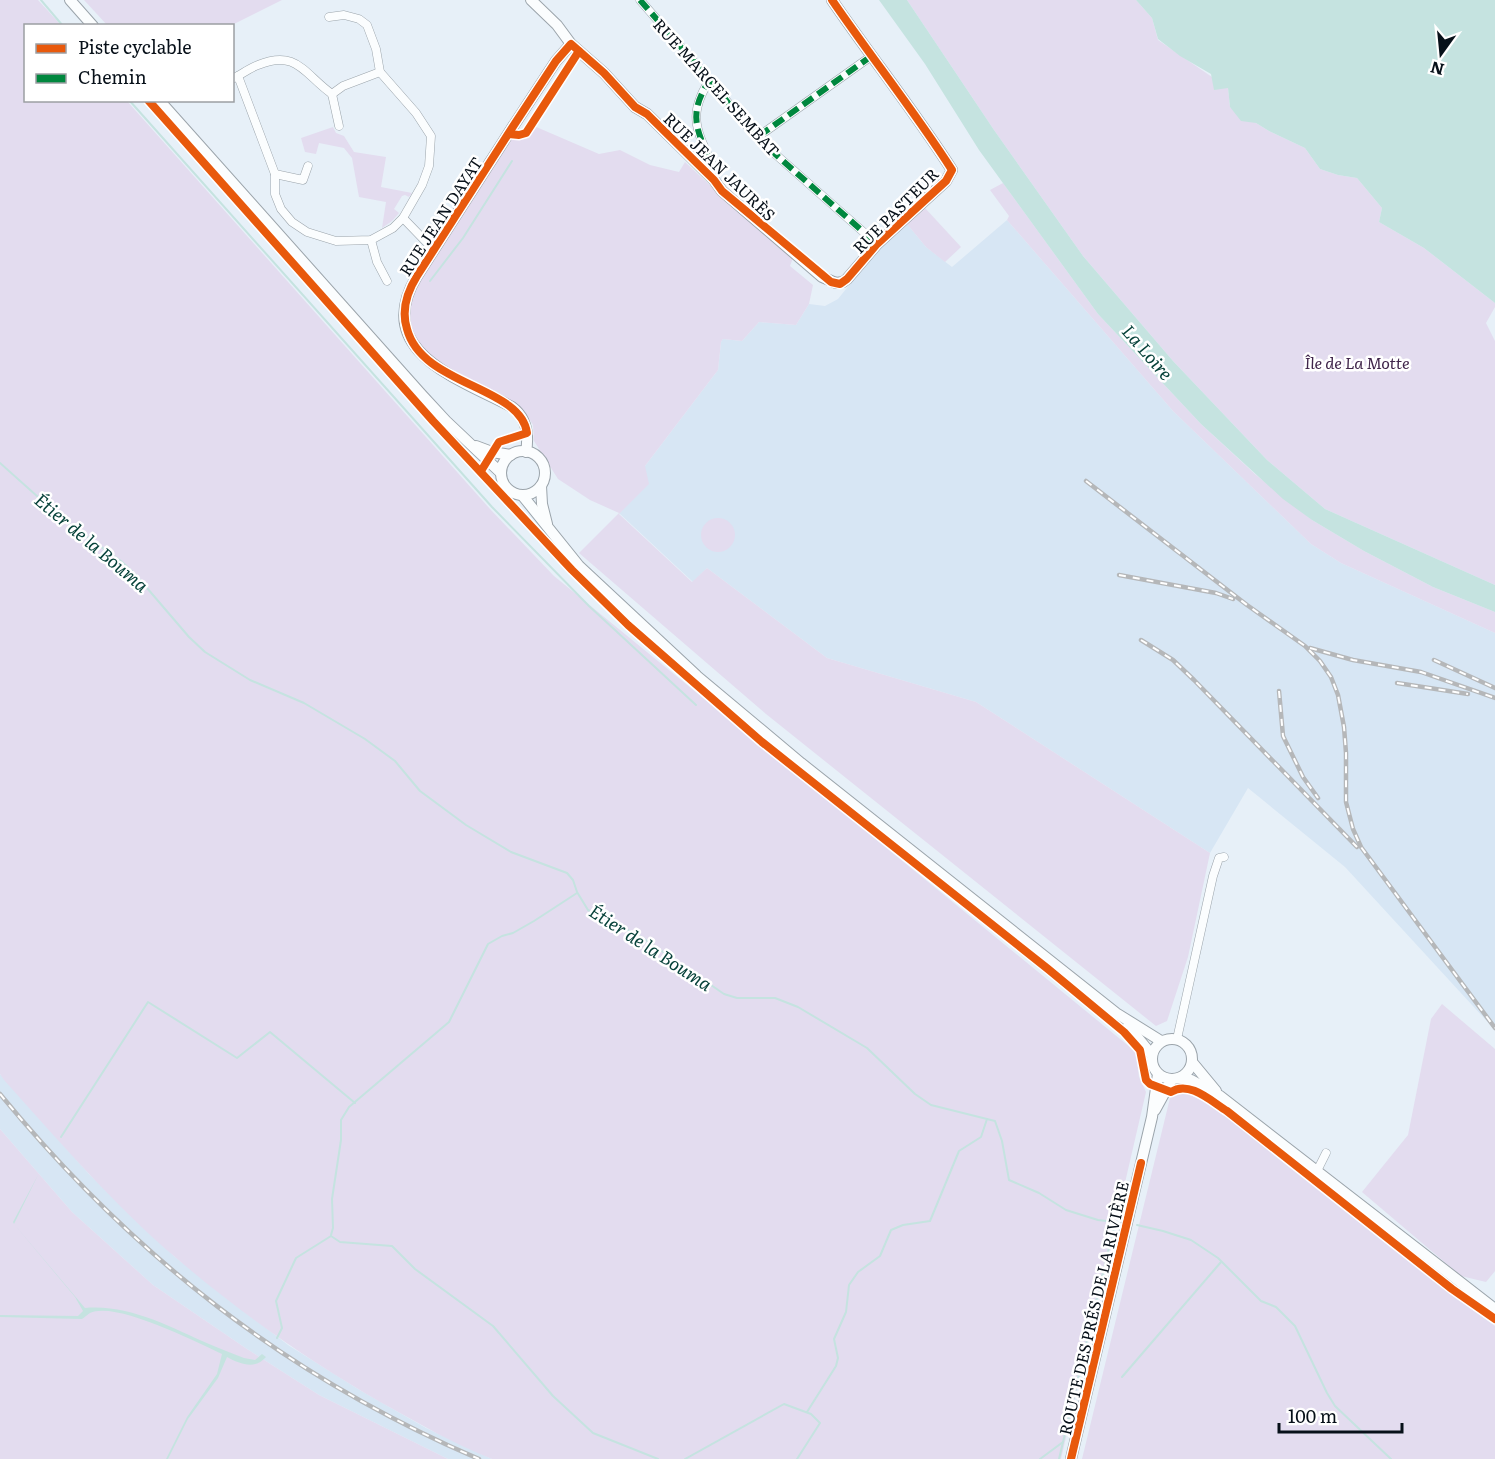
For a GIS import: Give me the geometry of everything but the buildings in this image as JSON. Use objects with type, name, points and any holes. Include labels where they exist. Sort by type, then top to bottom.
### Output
[{"type":"main road","points":[[70,0],[91,24]]},
{"type":"main road","name":"RUE JEAN JAURÈS","points":[[531,0],[557,25],[571,44],[604,73],[635,107],[647,114],[708,174],[722,191],[827,280]]},
{"type":"main road","points":[[832,0],[870,57]]},
{"type":"main road","name":"RUE JEAN DAYAT","points":[[526,452],[526,426],[516,411],[430,363],[417,350],[410,338],[405,321],[407,296],[412,283],[518,119],[556,61],[571,44]]},
{"type":"main road","name":"RUE PASTEUR","points":[[827,280],[836,284],[843,282],[877,244],[946,181],[952,170],[940,149],[870,57]]},
{"type":"main road","points":[[161,102],[422,395],[446,421],[501,472]]},
{"type":"main road","points":[[473,445],[492,452],[511,455],[526,452],[537,456],[543,465],[545,476],[540,486],[531,494],[522,495]]},
{"type":"main road","points":[[511,455],[501,472],[503,482],[508,489],[522,495],[579,566],[696,676],[1116,1013],[1161,1041]]},
{"type":"main road","points":[[540,486],[547,524]]},
{"type":"main road","points":[[1116,1013],[1152,1055]]},
{"type":"main road","points":[[1220,1096],[1192,1062],[1189,1047],[1177,1039],[1161,1041],[1155,1047],[1152,1063],[1158,1074],[1191,1080],[1220,1096],[1495,1309]]},
{"type":"main road","points":[[1176,1078],[1188,1071],[1192,1062]]},
{"type":"main road","name":"ROUTE DES PRÉS DE LA RIVIÈRE","points":[[1071,1459],[1152,1117],[1158,1074]]},
{"type":"main road","name":"ROUTE DES PRÉS DE LA RIVIÈRE","points":[[1152,1117],[1176,1078]]},
{"type":"street","name":"RUE MARCEL SEMBAT","points":[[640,0],[746,124],[774,153],[877,244]]},
{"type":"street","points":[[329,17],[344,15],[359,19],[368,26],[380,72],[416,113],[431,136],[429,166],[422,185],[403,218],[393,228],[371,240],[353,242],[329,240],[307,232],[292,222],[281,209],[275,194],[275,174],[236,77],[256,65],[276,59],[293,61],[332,94],[339,126]]},
{"type":"street","points":[[759,135],[870,57]]},
{"type":"street","points":[[332,94],[343,86],[380,72]]},
{"type":"street","points":[[708,174],[711,162],[697,131],[696,123],[701,94],[709,81]]},
{"type":"street","points":[[275,174],[303,180],[308,166]]},
{"type":"street","points":[[403,218],[434,250]]},
{"type":"street","points":[[371,240],[377,262],[387,282]]},
{"type":"street","points":[[1177,1039],[1213,876],[1219,858],[1224,857]]},
{"type":"street","points":[[1317,1171],[1326,1153]]},
{"type":"shaded area","points":[[1007,220],[1173,411],[1311,544],[1341,563],[1495,633],[1495,1030],[1345,867],[1248,788],[1210,853],[976,702],[827,658],[707,568],[693,582],[619,513],[632,499],[645,466],[718,370],[723,339],[742,341],[759,322],[796,325],[809,304],[825,306],[838,299],[879,248],[907,224],[926,247],[952,267]]},
{"type":"shaded area","points":[[0,1074],[89,1174],[175,1257],[288,1345],[426,1428],[492,1459],[448,1459],[319,1395],[153,1285],[72,1212],[0,1129]]},
{"type":"green space","points":[[0,0],[38,0],[60,24],[24,24],[24,102],[128,102],[490,509],[554,576],[1136,1052],[1139,1077],[1146,1092],[1061,1459],[492,1459],[436,1433],[355,1387],[301,1353],[224,1297],[130,1216],[87,1172],[0,1074]]},
{"type":"green space","points":[[84,0],[282,0],[234,24],[106,24]]},
{"type":"green space","name":"Île de La Motte","points":[[907,0],[1136,0],[1152,18],[1158,40],[1228,88],[1230,107],[1269,131],[1305,148],[1320,169],[1357,178],[1382,208],[1379,222],[1424,248],[1495,303],[1486,323],[1495,341],[1495,585],[1325,509],[1267,460],[1173,361],[1083,256],[994,130]]},
{"type":"green space","points":[[534,126],[599,154],[620,150],[650,165],[679,172],[685,162],[756,228],[793,258],[790,266],[813,285],[809,304],[796,325],[759,322],[742,341],[723,339],[718,370],[645,466],[649,484],[619,514],[692,582],[707,568],[827,658],[976,702],[1210,853],[1188,957],[1167,1021],[1156,1026],[766,714],[579,553],[619,513],[590,500],[558,479],[534,441],[533,425],[527,415],[515,405],[437,363],[421,350],[412,334],[409,316],[414,288],[511,138],[526,136]]},
{"type":"green space","points":[[333,127],[336,133],[344,136],[354,152],[386,157],[381,187],[412,193],[409,197],[402,196],[394,209],[399,213],[382,228],[386,202],[359,197],[352,158],[344,148],[319,143],[316,154],[305,152],[301,138]]},
{"type":"green space","points":[[1003,183],[1098,314],[1201,424],[1256,475],[1312,520],[1364,551],[1433,587],[1495,612],[1495,633],[1341,563],[1311,544],[1173,411],[1007,220],[1009,216],[990,190]]},
{"type":"green space","points":[[925,208],[961,247],[945,262],[926,247],[907,224]]},
{"type":"green space","points":[[718,518],[730,523],[735,535],[730,547],[718,552],[706,547],[701,535],[706,523]]},
{"type":"green space","points":[[1442,1004],[1495,1049],[1495,1271],[1486,1282],[1461,1276],[1362,1192],[1408,1135],[1431,1019]]},
{"type":"green space","points":[[1181,1092],[1203,1101],[1230,1119],[1495,1326],[1495,1459],[1082,1459],[1170,1098]]},
{"type":"green space","points":[[0,1129],[72,1212],[153,1285],[319,1395],[448,1459],[0,1459]]},
{"type":"water","name":"La Loire","points":[[879,0],[907,0],[994,130],[1083,256],[1173,361],[1267,460],[1325,509],[1495,585],[1495,612],[1433,587],[1364,551],[1312,520],[1283,499],[1201,424],[1098,314],[979,150],[925,64]]},
{"type":"water","points":[[1136,0],[1495,0],[1495,303],[1424,248],[1379,222],[1382,208],[1357,178],[1320,169],[1305,148],[1256,123],[1241,121],[1230,107],[1228,88],[1214,90],[1211,74],[1180,56],[1158,39],[1152,18]]},
{"type":"water","points":[[38,1175],[14,1224],[13,1222]]},
{"type":"water","points":[[14,1224],[85,1308],[133,1313],[244,1358],[255,1360],[262,1354],[266,1357],[252,1365],[242,1364],[227,1357],[218,1378],[188,1419],[166,1459],[187,1417],[217,1374],[222,1354],[156,1324],[118,1313],[102,1311],[90,1313],[82,1319],[0,1317],[0,1315],[78,1316],[83,1311],[75,1297]]},
{"type":"waterway","points":[[41,0],[61,24]]},
{"type":"waterway","points":[[131,102],[492,507],[589,606],[696,705]]},
{"type":"waterway","points":[[430,281],[463,238],[512,161]]},
{"type":"waterway","name":"Étier de la Bouma","points":[[0,463],[66,522],[121,561],[205,652],[250,680],[304,703],[365,739],[395,761],[420,791],[466,825],[511,852],[567,873],[588,910],[643,938],[724,994],[737,998],[775,998],[798,1007],[867,1048],[915,1094],[931,1105],[995,1121],[1002,1141],[1009,1180],[1039,1193],[1066,1210],[1098,1220],[1115,1222],[1059,1459]]},
{"type":"waterway","points":[[331,1235],[333,1228],[332,1199],[341,1140],[341,1120],[349,1107],[449,1022],[488,944],[534,921],[577,893]]},
{"type":"waterway","points":[[61,1137],[148,1002],[237,1058],[270,1032],[355,1103]]},
{"type":"waterway","points":[[807,1412],[836,1366],[838,1358],[834,1339],[846,1312],[849,1285],[858,1272],[880,1256],[891,1230],[903,1225],[930,1221],[959,1151],[981,1137],[987,1119]]},
{"type":"waterway","name":"Étier de la Bouma","points":[[1137,1225],[1191,1240],[1218,1258],[1261,1301],[1276,1307],[1295,1326],[1335,1406],[1391,1459]]},
{"type":"waterway","points":[[277,1338],[282,1328],[276,1301],[296,1258],[331,1236],[340,1242],[392,1246],[415,1269],[493,1326],[553,1396],[593,1433],[658,1459]]},
{"type":"waterway","points":[[1122,1377],[1221,1262]]},
{"type":"waterway","points":[[685,1459],[784,1404],[811,1414],[820,1423],[797,1459]]},
{"type":"waterway","points":[[1040,1459],[1063,1442]]},
{"type":"railway","points":[[1086,481],[1247,605],[1305,646],[1320,661],[1331,677],[1338,695],[1346,753],[1346,802],[1353,829],[1361,847],[1495,1028]]},
{"type":"railway","points":[[1119,575],[1216,593],[1233,599]]},
{"type":"railway","points":[[1141,640],[1173,660],[1194,680],[1357,847]]},
{"type":"railway","points":[[1310,648],[1353,660],[1421,672],[1495,698]]},
{"type":"railway","points":[[1434,660],[1495,688]]},
{"type":"railway","points":[[1397,683],[1468,694]]},
{"type":"railway","points":[[1279,691],[1283,736],[1303,777],[1318,798]]},
{"type":"railway","points":[[0,1094],[51,1153],[104,1208],[159,1259],[217,1306],[278,1350],[341,1390],[408,1426],[479,1459]]},
{"type":"marked path","points":[[640,0],[745,124],[774,153],[877,244]]},
{"type":"marked path","points":[[759,136],[870,57]]},
{"type":"marked path","points":[[708,174],[711,162],[698,131],[696,112],[702,93],[709,81]]},
{"type":"cycle path","points":[[481,471],[499,442],[527,433],[521,417],[508,405],[490,394],[431,363],[416,348],[405,322],[406,301],[417,276],[512,128],[556,61],[571,44],[604,73],[635,107],[647,114],[714,180],[722,191],[831,282],[840,284],[847,279],[877,244],[946,181],[952,170],[832,0]]},
{"type":"cycle path","points":[[509,134],[526,133],[579,51]]},
{"type":"cycle path","points":[[150,102],[433,421],[572,570],[628,625],[762,742],[1124,1032],[1140,1050],[1146,1080],[1150,1084],[1171,1092],[1185,1088],[1200,1093],[1214,1102],[1452,1289],[1495,1319]]},
{"type":"cycle path","points":[[1071,1459],[1141,1163]]}]
